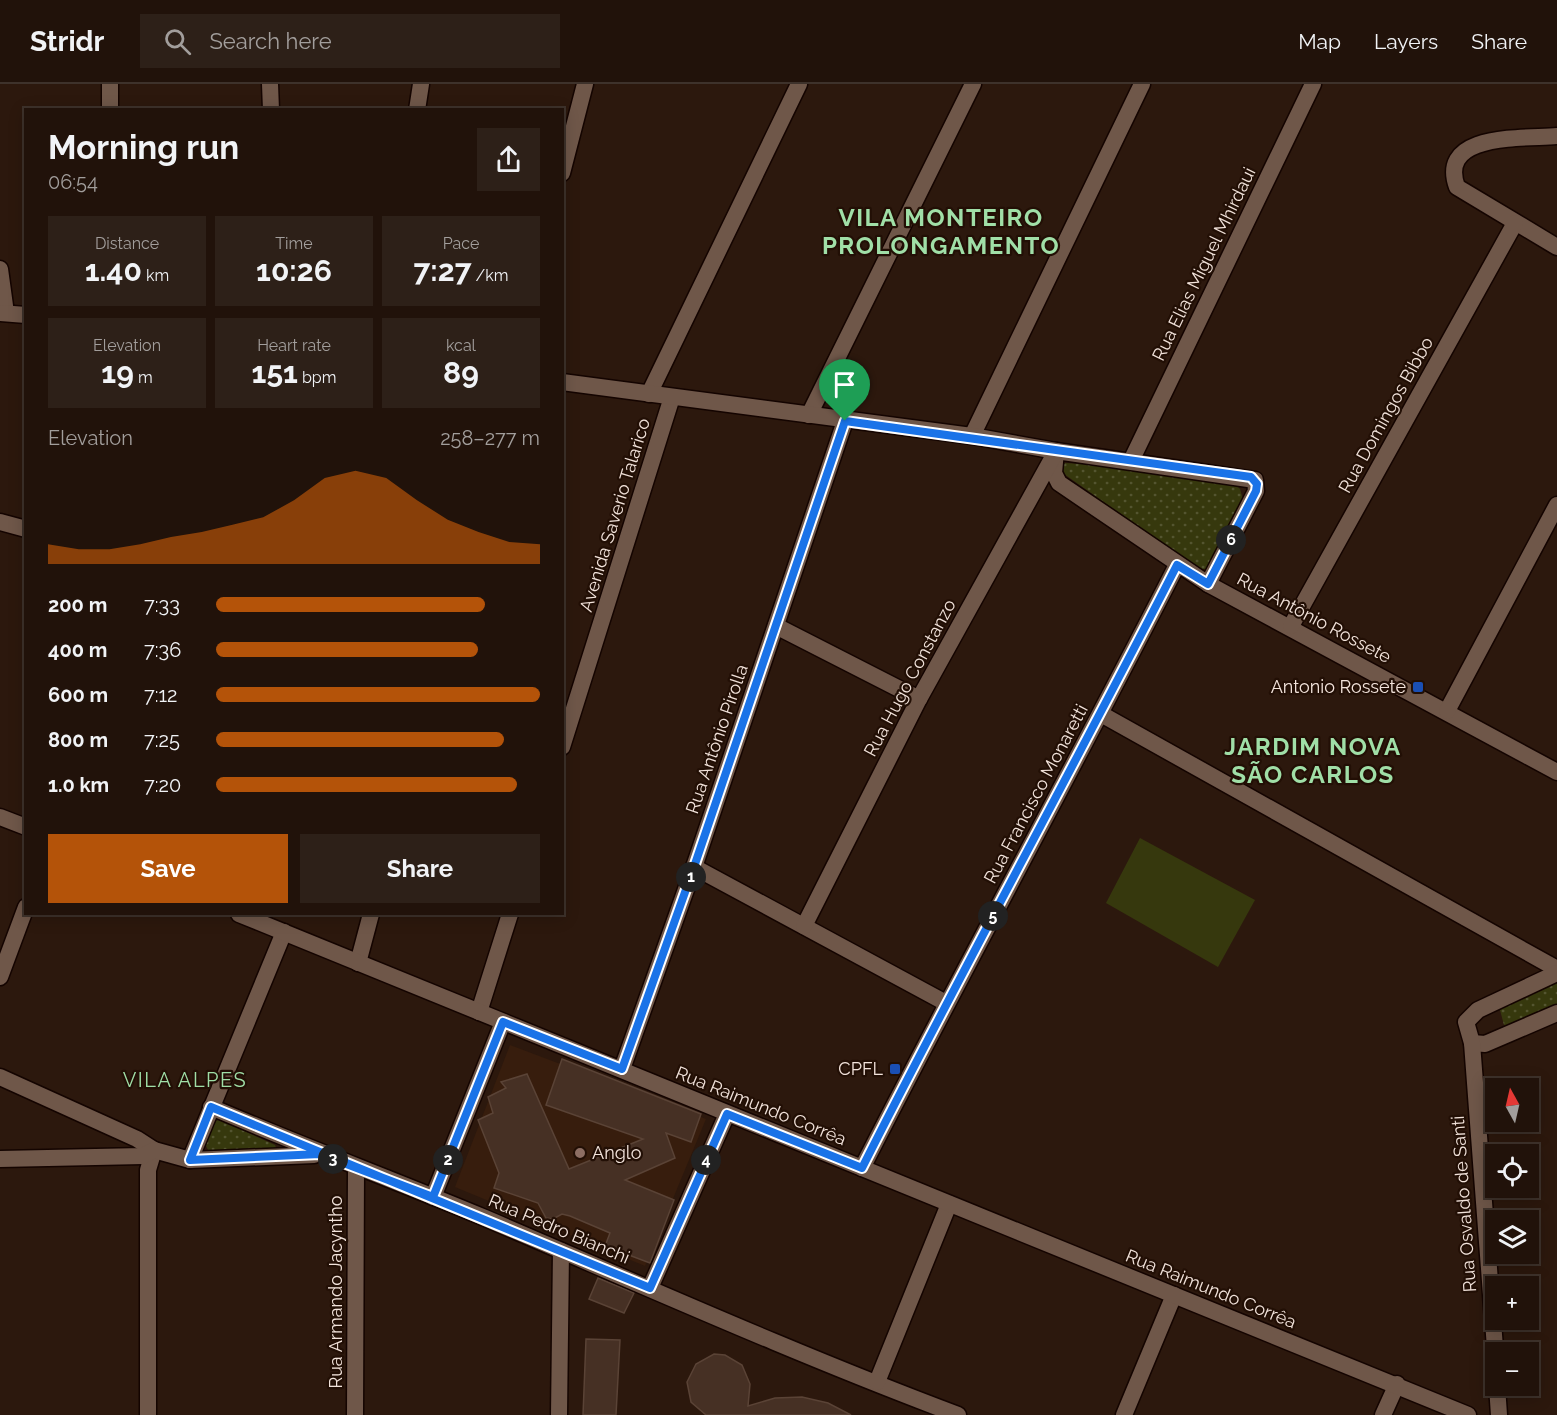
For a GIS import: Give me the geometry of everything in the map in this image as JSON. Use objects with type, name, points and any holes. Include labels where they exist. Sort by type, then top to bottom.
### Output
[{"type":"street","points":[[110,84],[110,108]]},
{"type":"street","points":[[270,84],[271,108]]},
{"type":"street","points":[[417,108],[422,84]]},
{"type":"street","points":[[564,165],[585,84]]},
{"type":"street","name":"Avenida Saverio Talarico","points":[[649,394],[799,84]]},
{"type":"street","points":[[810,415],[973,84]]},
{"type":"street","points":[[972,436],[1142,84]]},
{"type":"street","name":"Rua Elias Miguel Mhirdaui","points":[[1131,461],[1313,84]]},
{"type":"street","points":[[1557,136],[1480,142],[1467,149],[1458,158],[1453,172],[1457,187],[1557,247]]},
{"type":"street","name":"Rua Domingos Bibbo","points":[[1291,626],[1515,223]]},
{"type":"street","points":[[0,269],[3,313],[24,315]]},
{"type":"street","points":[[564,382],[972,436],[1056,451],[1255,480],[1256,491],[1208,584]]},
{"type":"street","name":"Avenida Saverio Talarico","points":[[564,741],[672,397]]},
{"type":"street","name":"Rua Antônio Pirolla","points":[[622,1069],[694,867],[845,421]]},
{"type":"street","name":"Rua Antônio Rossete","points":[[1056,451],[1054,473],[1059,483],[1177,565],[1208,584],[1291,626],[1557,772]]},
{"type":"street","name":"Rua Hugo Constanzo","points":[[804,926],[919,699],[1056,451]]},
{"type":"street","points":[[1447,711],[1557,505]]},
{"type":"street","points":[[0,522],[24,529]]},
{"type":"street","name":"Rua Francisco Monaretti","points":[[862,1168],[946,1003],[1101,714],[1177,565]]},
{"type":"street","points":[[776,626],[919,699]]},
{"type":"street","points":[[1101,714],[1557,971]]},
{"type":"street","points":[[0,817],[24,826]]},
{"type":"street","points":[[694,867],[946,1003]]},
{"type":"street","points":[[0,977],[24,912]]},
{"type":"street","name":"Rua Raimundo Corrêa","points":[[242,915],[622,1069],[727,1114],[1397,1384],[1468,1415]]},
{"type":"street","points":[[358,963],[371,915]]},
{"type":"street","points":[[479,1012],[510,915]]},
{"type":"street","points":[[190,1160],[284,932]]},
{"type":"street","name":"Rua Osvaldo de Santi","points":[[1495,1342],[1472,1043],[1466,1022],[1470,1016],[1557,971]]},
{"type":"street","points":[[1472,1043],[1485,1044],[1557,1013]]},
{"type":"street","points":[[433,1197],[503,1022]]},
{"type":"street","points":[[0,1077],[137,1139],[154,1150],[190,1160],[320,1154]]},
{"type":"street","name":"Rua Pedro Bianchi","points":[[211,1107],[356,1169],[433,1197],[877,1383],[930,1410],[958,1415]]},
{"type":"street","points":[[650,1288],[727,1114]]},
{"type":"street","points":[[0,1159],[143,1156],[154,1150]]},
{"type":"street","points":[[148,1415],[148,1170],[154,1150]]},
{"type":"street","name":"Rua Armando Jacyntho","points":[[355,1415],[356,1169]]},
{"type":"street","points":[[877,1383],[949,1204]]},
{"type":"street","points":[[559,1415],[561,1251]]},
{"type":"street","points":[[1124,1415],[1174,1295]]},
{"type":"street","points":[[1383,1415],[1397,1384]]},
{"type":"street","points":[[1498,1396],[1500,1415]]},
{"type":"shaded area","points":[[1065,463],[1113,466],[1236,485],[1240,489],[1244,503],[1208,569],[1199,569],[1064,474],[1061,469]]},
{"type":"shaded area","points":[[1140,838],[1255,900],[1218,967],[1106,903]]},
{"type":"shaded area","points":[[1557,983],[1557,1004],[1508,1027],[1504,1025],[1500,1010],[1503,1007]]},
{"type":"shaded area","name":"Anglo","points":[[510,1045],[706,1119],[645,1266],[455,1187]]},
{"type":"shaded area","points":[[220,1120],[275,1145],[277,1150],[273,1153],[208,1150],[205,1144],[214,1121]]},
{"type":"building","name":"Anglo","points":[[562,1059],[701,1114],[691,1142],[666,1133],[675,1158],[625,1180],[674,1200],[650,1263],[605,1246],[610,1233],[562,1214],[553,1219],[546,1218],[538,1203],[494,1188],[499,1173],[478,1120],[493,1113],[488,1097],[506,1088],[501,1082],[527,1074],[569,1169],[643,1139],[546,1105]]},
{"type":"building","points":[[598,1278],[634,1293],[624,1313],[589,1299]]},
{"type":"building","points":[[586,1339],[620,1340],[616,1415],[583,1415]]},
{"type":"building","points":[[714,1354],[725,1355],[742,1365],[750,1384],[748,1406],[775,1398],[802,1397],[828,1403],[851,1415],[706,1415],[691,1402],[687,1382],[696,1364]]},
{"type":"place","name":"Antonio Rossete","points":[[1418,687]]},
{"type":"place","name":"CPFL","points":[[895,1069]]},
{"type":"place","name":"Anglo","points":[[580,1153]]},
{"type":"district","name":"VILA MONTEIRO PROLONGAMENTO","points":[[941,232]]},
{"type":"district","name":"JARDIM NOVA SÃO CARLOS","points":[[1313,761]]},
{"type":"district","name":"VILA ALPES","points":[[185,1080]]},
{"type":"route","points":[[845,421],[694,867],[622,1069],[503,1022],[433,1197],[320,1154],[190,1160],[211,1107],[320,1154],[356,1169],[433,1197],[650,1288],[727,1114],[862,1168],[946,1003],[1101,714],[1177,565],[1208,584],[1256,491],[1257,484],[1251,477],[1056,451],[972,436],[845,421]]}]
